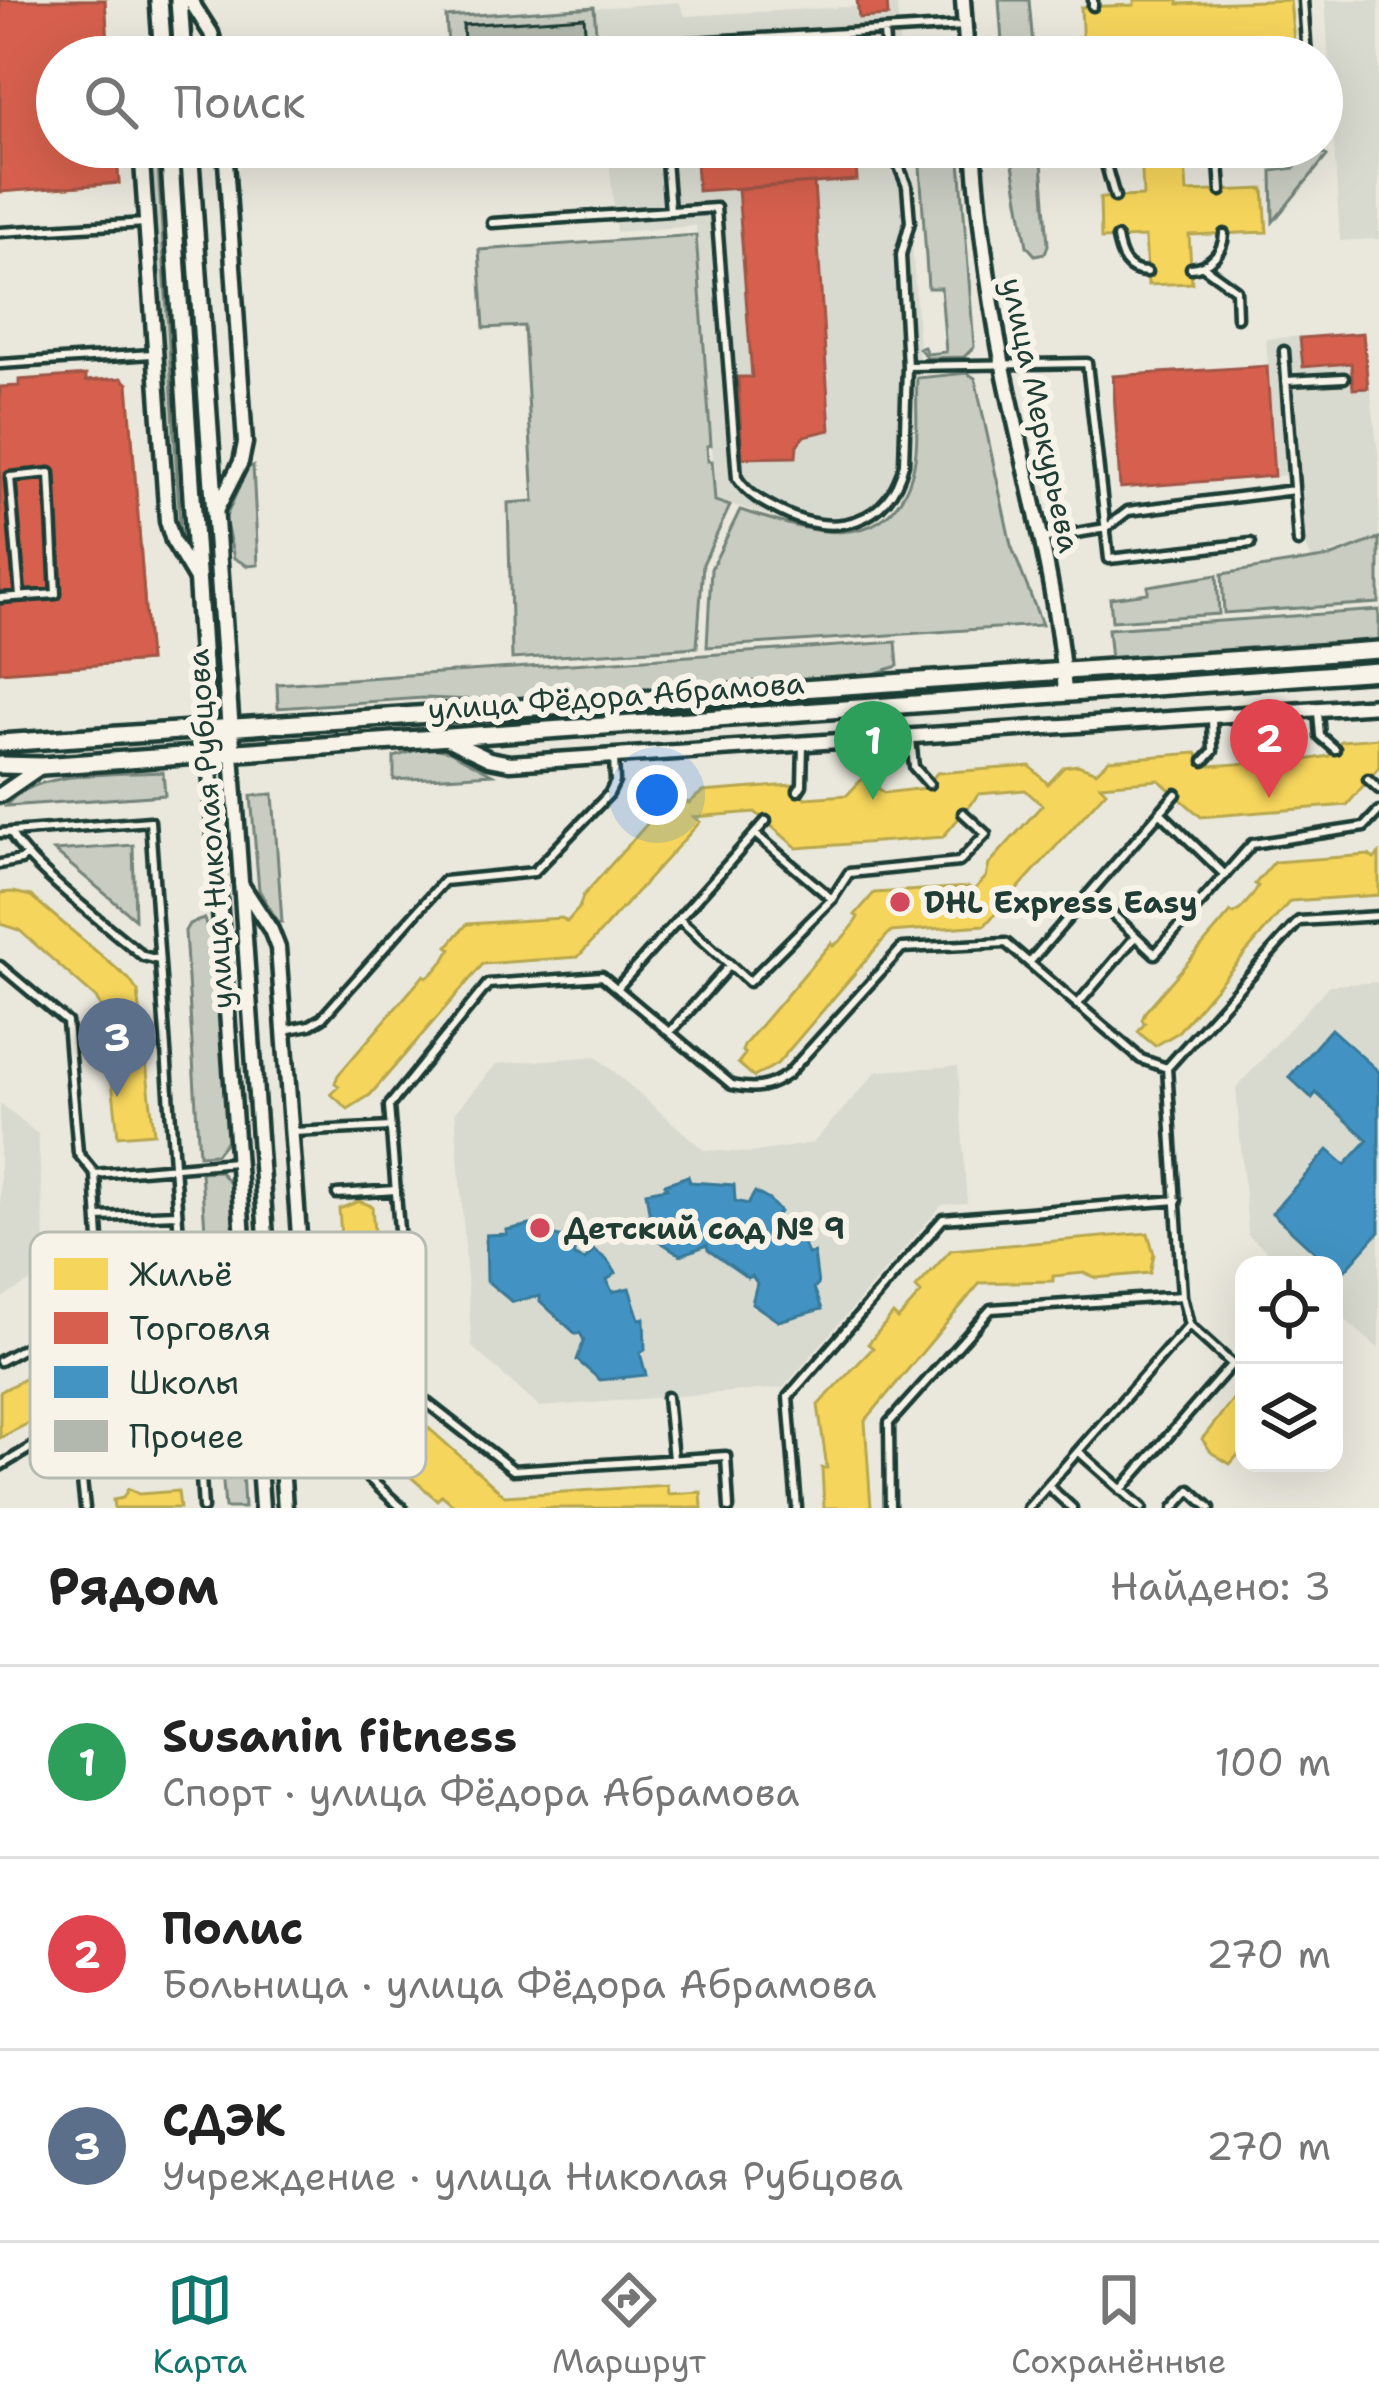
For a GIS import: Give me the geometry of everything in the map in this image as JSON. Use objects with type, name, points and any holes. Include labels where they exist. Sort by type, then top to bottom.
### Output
[{"type":"street","points":[[159,0],[162,36]]},
{"type":"street","points":[[178,0],[181,36]]},
{"type":"street","points":[[190,0],[212,36]]},
{"type":"street","points":[[963,0],[966,36]]},
{"type":"street","points":[[143,168],[169,532],[197,581]]},
{"type":"street","name":"улица Николая Рубцова","points":[[171,168],[244,1232]]},
{"type":"street","name":"улица Николая Рубцова","points":[[190,168],[265,1232]]},
{"type":"street","points":[[215,514],[241,462],[244,443],[225,168]]},
{"type":"street","name":"улица Меркурьева","points":[[976,168],[1003,366],[1054,599],[1064,692]]},
{"type":"street","name":"улица Фёдора Абрамова","points":[[0,743],[1379,650]]},
{"type":"street","name":"улица Фёдора Абрамова","points":[[0,764],[42,766],[1379,671]]},
{"type":"street","points":[[439,735],[499,762],[1379,705]]},
{"type":"street","points":[[0,795],[42,766]]},
{"type":"street","points":[[241,883],[272,930],[278,948],[299,1232]]},
{"type":"street","name":"улица Николая Рубцова","points":[[260,1478],[262,1508]]},
{"type":"street","name":"улица Николая Рубцова","points":[[283,1478],[285,1508]]},
{"type":"lane","points":[[1303,0],[1306,36]]},
{"type":"lane","points":[[809,36],[965,26]]},
{"type":"lane","points":[[884,32],[884,36]]},
{"type":"lane","points":[[667,168],[670,211]]},
{"type":"lane","points":[[492,223],[716,208],[733,465],[745,490],[759,500],[811,525],[828,527],[857,521],[884,503],[901,478],[907,443],[901,255],[910,222],[907,186],[900,168]]},
{"type":"lane","points":[[1107,168],[1115,197]]},
{"type":"lane","points":[[1219,168],[1221,191]]},
{"type":"lane","points":[[0,232],[147,223]]},
{"type":"lane","points":[[1191,268],[1204,267],[1219,253],[1225,234]]},
{"type":"lane","points":[[1118,238],[1120,255],[1129,266],[1147,272]]},
{"type":"lane","points":[[1204,267],[1235,290],[1237,317]]},
{"type":"lane","points":[[1284,351],[1298,542]]},
{"type":"lane","points":[[0,364],[157,354]]},
{"type":"lane","points":[[907,366],[1087,363],[1109,559],[1251,543]]},
{"type":"lane","points":[[1286,381],[1344,378]]},
{"type":"lane","points":[[0,598],[56,594],[50,472],[10,476],[20,596]]},
{"type":"lane","points":[[1041,538],[1106,528],[1128,511],[1294,490]]},
{"type":"lane","points":[[1318,710],[1319,736],[1335,749]]},
{"type":"lane","points":[[1204,761],[1213,751],[1212,717]]},
{"type":"lane","points":[[911,737],[914,767],[929,784]]},
{"type":"lane","points":[[798,791],[803,744]]},
{"type":"lane","points":[[284,1030],[322,1018],[444,881],[524,874],[544,866],[609,794],[615,782],[614,756]]},
{"type":"lane","points":[[1368,779],[1379,789]]},
{"type":"lane","points":[[1029,963],[1176,794]]},
{"type":"lane","points":[[1090,893],[1155,954],[1252,844],[1364,827],[1379,811]]},
{"type":"lane","points":[[1160,812],[1225,874]]},
{"type":"lane","points":[[679,919],[749,982],[832,899],[849,873],[959,862],[986,833],[963,813]]},
{"type":"lane","points":[[0,832],[150,821],[179,1232]]},
{"type":"lane","points":[[619,986],[766,821]]},
{"type":"lane","points":[[11,832],[27,855],[143,956],[159,960]]},
{"type":"lane","points":[[755,834],[832,899]]},
{"type":"lane","points":[[0,864],[27,855]]},
{"type":"lane","points":[[1121,1490],[1232,1364],[1189,1325],[1182,1296],[1167,1068],[1299,921],[1379,916]]},
{"type":"lane","points":[[1077,1005],[1136,937]]},
{"type":"lane","points":[[399,1232],[389,1106],[488,984],[602,976],[732,1085],[750,1089],[771,1086],[788,1075],[902,948],[1006,943],[1142,1059],[1167,1068]]},
{"type":"lane","points":[[0,965],[67,1022],[78,1154],[95,1174],[99,1232]]},
{"type":"lane","points":[[670,1031],[730,965]]},
{"type":"lane","points":[[291,1132],[391,1127]]},
{"type":"lane","points":[[95,1174],[239,1161]]},
{"type":"lane","points":[[337,1194],[396,1190]]},
{"type":"lane","points":[[796,1508],[788,1397],[943,1219],[1177,1200]]},
{"type":"lane","points":[[98,1217],[178,1214]]},
{"type":"lane","points":[[890,1508],[889,1423],[991,1310],[1182,1296]]},
{"type":"lane","points":[[1028,1508],[1189,1325]]},
{"type":"lane","points":[[0,1361],[30,1345]]},
{"type":"lane","points":[[667,1397],[673,1460]]},
{"type":"lane","points":[[426,1402],[513,1470],[726,1456],[729,1508]]},
{"type":"lane","points":[[0,1466],[30,1447]]},
{"type":"lane","points":[[1078,1451],[1142,1508]]},
{"type":"lane","points":[[82,1478],[85,1508]]},
{"type":"lane","points":[[200,1478],[203,1508]]},
{"type":"lane","points":[[369,1478],[402,1508]]},
{"type":"lane","points":[[1048,1486],[1072,1508]]},
{"type":"lane","points":[[1174,1508],[1190,1490],[1210,1508]]},
{"type":"shaded area","points":[[999,0],[1029,0],[1032,36],[1002,36]]},
{"type":"shaded area","points":[[1325,0],[1379,0],[1379,239],[1340,241],[1335,168],[1343,168],[1343,36],[1327,36]]},
{"type":"shaded area","points":[[679,2],[685,16],[897,4],[899,36],[597,36],[594,8]]},
{"type":"shaded area","points":[[594,7],[596,36],[447,36],[446,17]]},
{"type":"shaded area","points":[[150,168],[158,168],[181,541],[174,517]]},
{"type":"shaded area","points":[[610,168],[907,168],[919,348],[913,461],[902,493],[880,518],[831,534],[716,500],[696,226],[616,232]]},
{"type":"shaded area","points":[[920,168],[961,168],[974,347],[964,357],[927,358],[919,348],[924,347],[927,354],[946,352],[941,288],[928,288]]},
{"type":"shaded area","points":[[1014,168],[1042,168],[1048,245],[1045,253],[1035,255],[1027,246]]},
{"type":"shaded area","points":[[1317,168],[1273,222],[1272,171]]},
{"type":"shaded area","points":[[696,235],[711,445],[707,446],[708,461],[712,461],[715,501],[730,506],[703,564],[697,647],[512,659],[508,503],[534,501],[524,326],[484,328],[479,250]]},
{"type":"shaded area","points":[[1364,331],[1379,463],[1379,538],[1312,559],[1304,545],[1298,475],[1276,476],[1266,339]]},
{"type":"shaded area","points":[[967,373],[975,378],[1011,545],[1042,625],[707,647],[711,569],[740,510],[836,532],[859,530],[879,521],[897,505],[910,480],[917,443],[917,378]]},
{"type":"shaded area","points":[[253,466],[258,565],[248,566],[234,558],[225,519],[248,467]]},
{"type":"shaded area","points":[[1379,538],[1379,603],[1224,613],[1222,574],[1330,557]]},
{"type":"shaded area","points":[[1217,575],[1219,614],[1112,621],[1110,598],[1148,593],[1148,586]]},
{"type":"shaded area","points":[[1379,610],[1379,642],[1111,660],[1108,629]]},
{"type":"shaded area","points":[[896,642],[898,666],[864,677],[503,701],[423,698],[278,708],[277,684]]},
{"type":"shaded area","points":[[426,747],[449,751],[492,774],[394,780],[394,757]]},
{"type":"shaded area","points":[[163,772],[165,795],[6,806],[18,794],[55,780]]},
{"type":"shaded area","points":[[273,794],[282,922],[259,890],[251,796]]},
{"type":"shaded area","points":[[133,845],[135,919],[54,851]]},
{"type":"shaded area","points":[[204,919],[215,951],[229,1138],[216,1154],[199,1155],[185,931],[189,924]]},
{"type":"shaded area","points":[[1379,982],[1379,1349],[1343,1318],[1343,1256],[1272,1256],[1248,1235],[1236,1088],[1329,985]]},
{"type":"shaded area","points":[[596,1056],[704,1150],[750,1153],[813,1143],[877,1071],[958,1066],[967,1203],[942,1205],[783,1388],[539,1407],[472,1347],[455,1112],[496,1064]]},
{"type":"shaded area","points":[[0,1103],[38,1134],[44,1232],[30,1232],[30,1282],[0,1299]]},
{"type":"shaded area","points":[[219,1171],[232,1185],[235,1232],[205,1232],[201,1172]]},
{"type":"shaded area","points":[[223,1478],[242,1478],[244,1508],[225,1508]]},
{"type":"building: Жильё","points":[[79,0],[105,0],[108,36],[53,36],[51,6],[79,4]]},
{"type":"building: Жильё","points":[[1134,0],[1178,0],[1178,4],[1290,0],[1294,36],[1082,36],[1081,7],[1134,5]]},
{"type":"building: Жильё","points":[[36,142],[36,168],[118,168],[119,183],[0,192],[0,145]]},
{"type":"building: Жильё","points":[[1142,168],[1185,168],[1187,192],[1264,189],[1267,232],[1189,235],[1192,283],[1148,285],[1145,237],[1101,239],[1100,198],[1143,196]]},
{"type":"building: Жильё","points":[[128,384],[149,661],[0,672],[0,626],[119,617],[116,565],[87,567],[81,484],[109,482],[105,426],[0,433],[0,393]]},
{"type":"building: Жильё","points":[[1379,738],[1379,767],[1347,805],[1201,817],[1159,780],[1100,785],[1106,791],[985,925],[890,932],[777,1064],[754,1077],[738,1063],[745,1044],[831,943],[841,940],[853,926],[855,915],[874,893],[969,887],[973,891],[986,877],[989,864],[1042,805],[1025,790],[979,794],[943,837],[797,848],[755,812],[694,817],[700,822],[578,957],[483,964],[370,1095],[348,1109],[331,1094],[339,1086],[335,1083],[338,1075],[424,975],[434,972],[446,958],[448,946],[467,924],[562,918],[567,922],[583,896],[671,797],[689,803],[702,792],[792,785],[805,798],[847,795],[865,776],[884,793],[925,788],[937,773],[1030,766],[1048,784],[1064,767],[1078,765],[1096,772],[1109,760],[1196,753],[1209,766],[1251,763],[1269,744],[1287,763],[1329,756],[1341,741]]},
{"type":"building: Жильё","points":[[1379,854],[1379,895],[1290,901],[1177,1033],[1155,1046],[1138,1032],[1145,1023],[1145,1012],[1231,912],[1241,909],[1274,862],[1369,855],[1374,859]]},
{"type":"building: Жильё","points":[[0,893],[31,896],[129,979],[138,992],[154,1133],[118,1136],[105,1016],[96,998],[19,930],[0,924]]},
{"type":"building: Жильё","points":[[359,1201],[372,1206],[374,1232],[341,1232],[339,1209]]},
{"type":"building: Жильё","points":[[1148,1233],[1154,1254],[1150,1273],[1096,1278],[1084,1273],[1053,1276],[1053,1281],[980,1283],[865,1421],[871,1508],[824,1508],[822,1468],[827,1468],[818,1405],[873,1348],[868,1344],[893,1314],[898,1319],[921,1293],[916,1288],[951,1250]]},
{"type":"building: Жильё","points":[[30,1376],[30,1422],[0,1438],[0,1392]]},
{"type":"building: Жильё","points":[[1235,1397],[1235,1458],[1230,1464],[1212,1453],[1202,1439]]},
{"type":"building: Жильё","points":[[426,1426],[505,1496],[667,1485],[668,1494],[701,1492],[702,1508],[457,1508],[442,1495],[437,1500],[412,1478],[426,1478]]},
{"type":"building: Жильё","points":[[128,1489],[139,1494],[178,1491],[180,1508],[114,1508],[113,1500],[123,1498]]},
{"type":"building: Торговля","points":[[0,0],[105,0],[108,36],[36,36],[36,168],[118,168],[119,183],[0,192]]},
{"type":"building: Торговля","points":[[857,0],[887,0],[888,16],[859,18]]},
{"type":"building: Торговля","points":[[696,168],[856,168],[857,180],[698,191]]},
{"type":"building: Торговля","points":[[814,183],[830,430],[804,436],[796,457],[742,458],[738,377],[752,377],[738,189]]},
{"type":"building: Торговля","points":[[1363,333],[1368,388],[1353,389],[1351,363],[1303,367],[1300,338]]},
{"type":"building: Торговля","points":[[1267,366],[1274,476],[1120,488],[1113,376]]},
{"type":"building: Торговля","points":[[86,375],[86,381],[122,378],[128,384],[149,661],[0,672],[0,387],[19,386],[19,380]]},
{"type":"building: Школы","points":[[1331,1029],[1379,1072],[1379,1232],[1343,1273],[1343,1256],[1319,1256],[1272,1213],[1328,1150],[1345,1165],[1368,1140],[1316,1093],[1312,1098],[1289,1077]]},
{"type":"building: Школы","points":[[688,1176],[690,1182],[734,1185],[735,1201],[748,1204],[755,1192],[769,1200],[780,1212],[772,1220],[778,1232],[795,1226],[808,1254],[814,1253],[818,1285],[814,1288],[822,1309],[778,1321],[752,1303],[757,1283],[752,1276],[748,1278],[707,1245],[681,1255],[653,1237],[646,1192],[667,1188],[665,1184]]},
{"type":"building: Школы","points":[[530,1225],[531,1231],[574,1240],[574,1256],[585,1260],[594,1250],[616,1273],[607,1280],[612,1292],[629,1288],[639,1319],[644,1318],[645,1350],[640,1353],[646,1375],[600,1380],[577,1360],[584,1340],[580,1333],[540,1301],[540,1296],[512,1302],[487,1281],[486,1235],[507,1234],[506,1230]]},
{"type":"building: Прочее","points":[[584,17],[585,36],[464,36],[463,25]]},
{"type":"place","name":"Полис","points":[[1269,798]]},
{"type":"place","name":"Susanin fitness","points":[[873,800]]},
{"type":"place","name":"DHL Express Easy","points":[[900,902]]},
{"type":"place","name":"СДЭК","points":[[117,1097]]},
{"type":"place","name":"Детский сад № 9","points":[[540,1228]]}]
